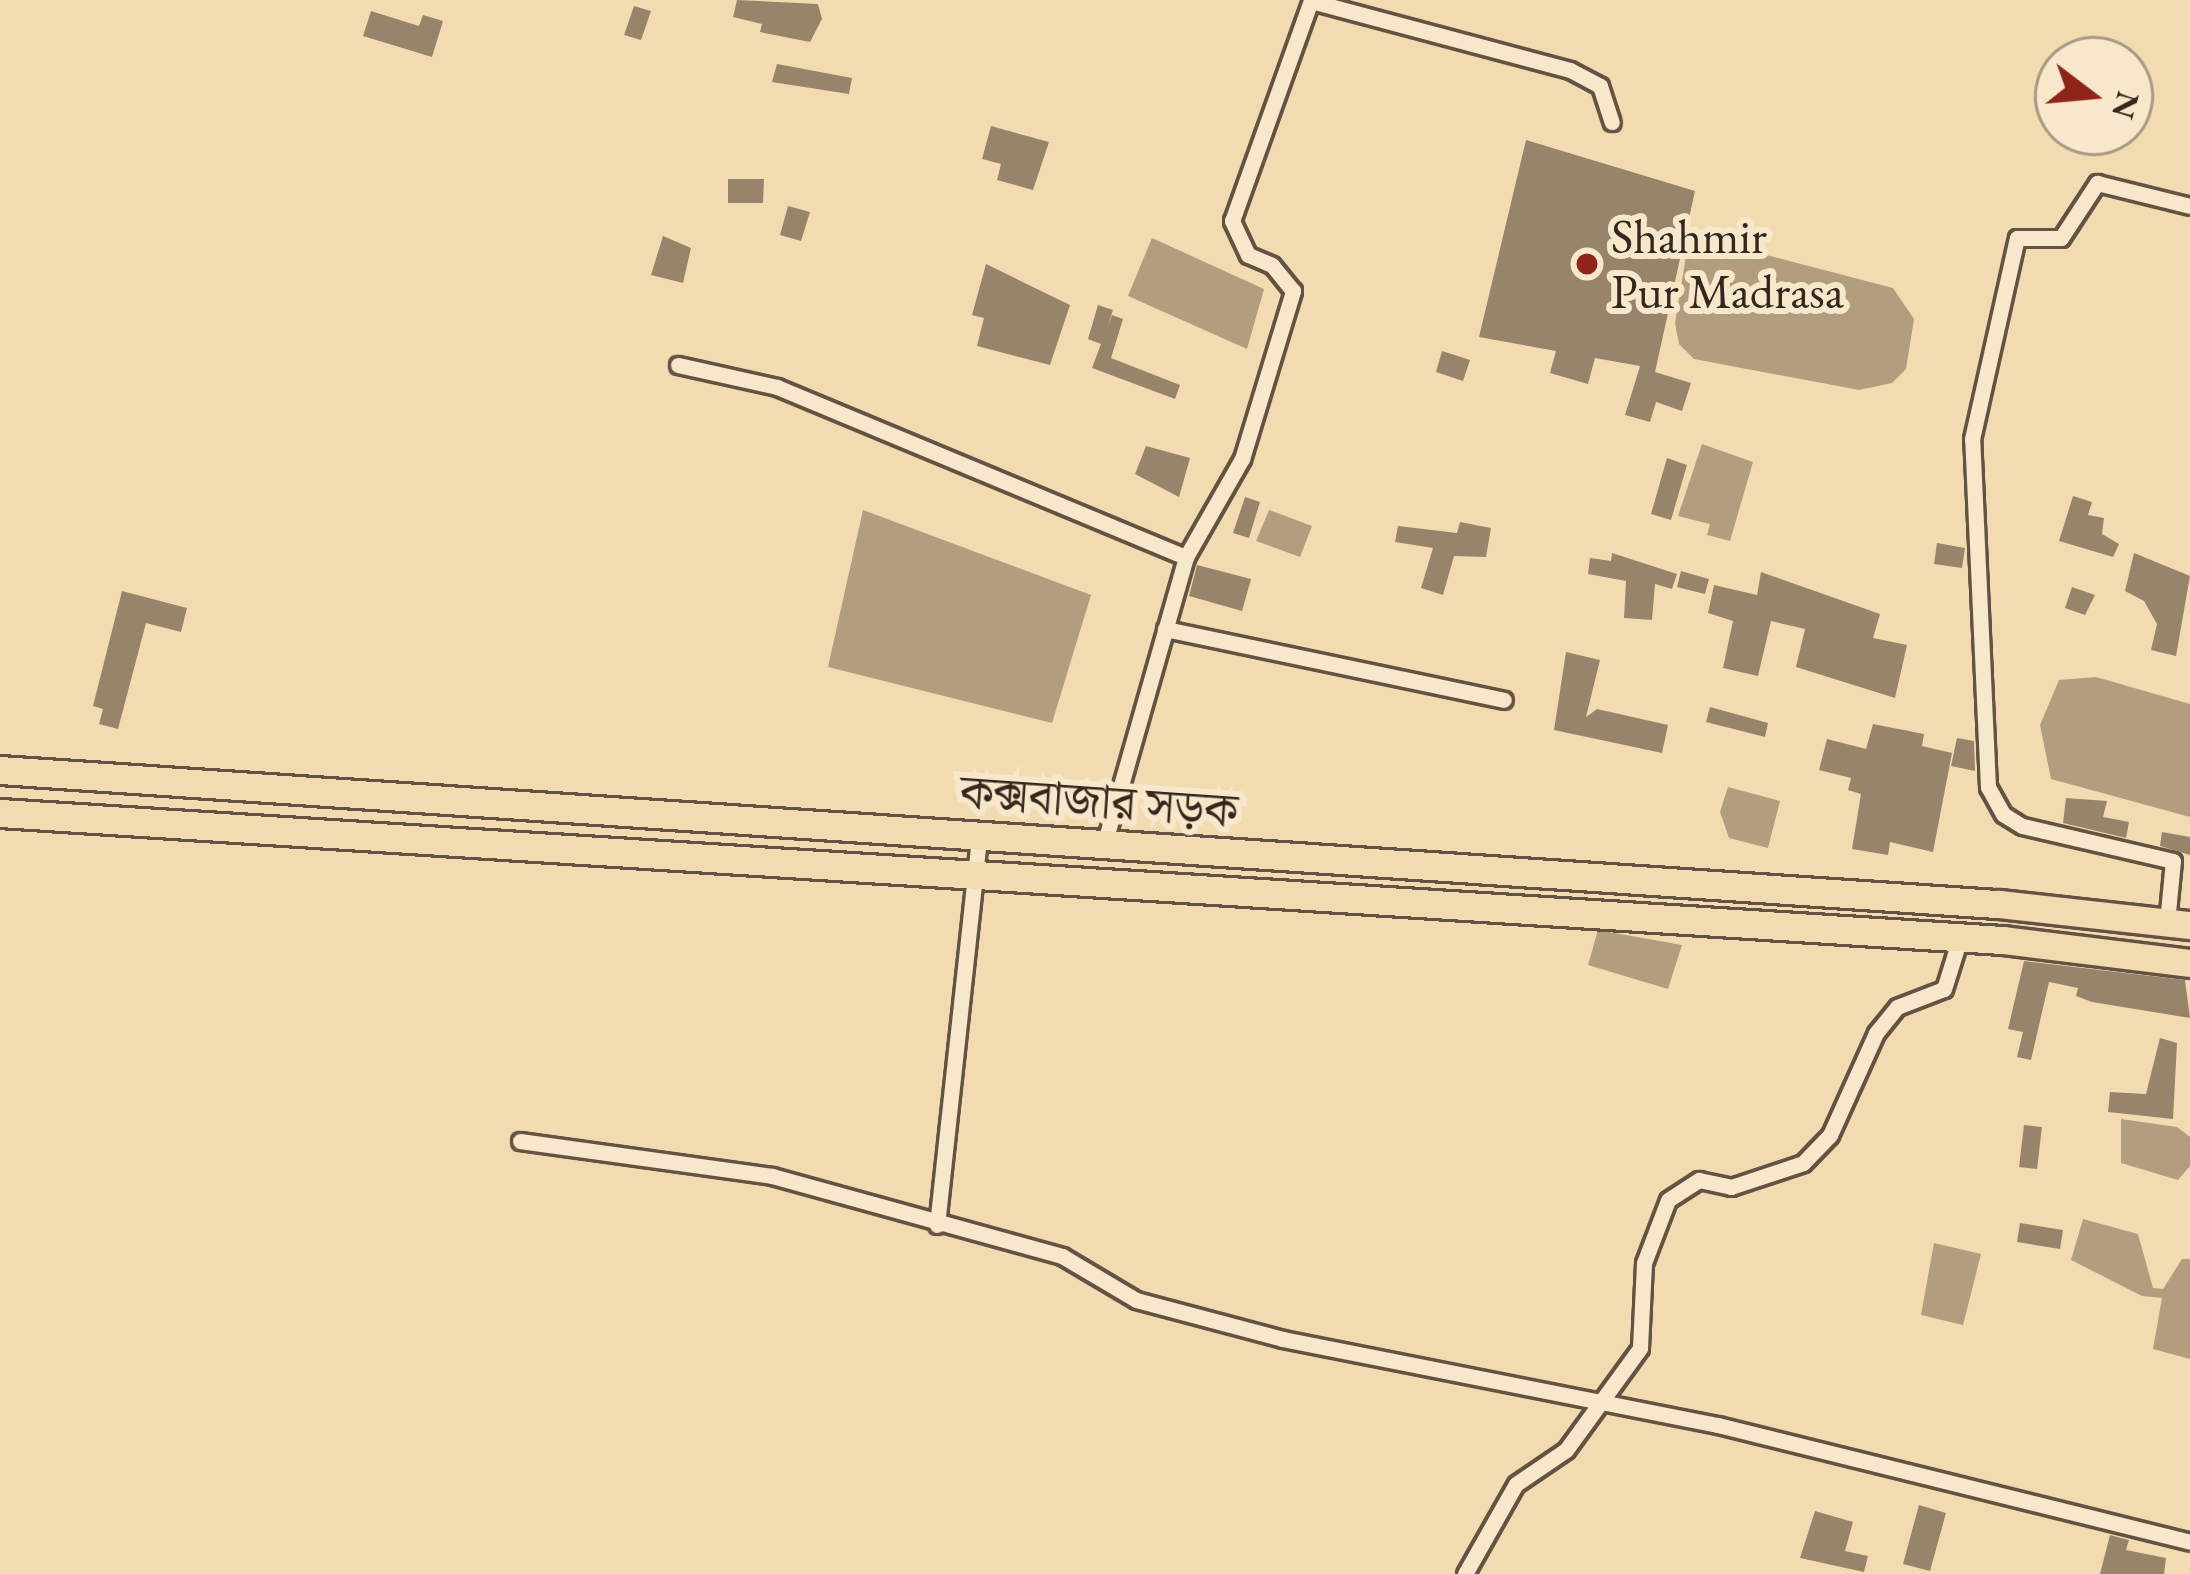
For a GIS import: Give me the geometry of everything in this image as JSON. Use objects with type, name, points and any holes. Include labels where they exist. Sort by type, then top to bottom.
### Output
[{"type":"highway","name":"কক্সবাজার সড়ক","points":[[0,770],[1103,848],[1999,904],[2178,924]]},
{"type":"highway","name":"কক্সবাজার সড়ক","points":[[0,813],[977,880],[1960,938],[2190,963]]},
{"type":"street","points":[[1103,848],[1186,557],[1242,459],[1293,291],[1235,241],[1232,221],[1311,1],[1570,70],[1600,86],[1612,122]]},
{"type":"street","points":[[2178,924],[2173,861],[2022,826],[2003,814],[1988,787],[1985,597],[1972,439],[2017,238],[2061,238],[2096,183],[2190,206]]},
{"type":"street","points":[[678,365],[777,387],[1186,557]]},
{"type":"street","points":[[1165,629],[1504,700]]},
{"type":"street","points":[[937,1226],[979,837]]},
{"type":"street","points":[[1465,1574],[1516,1484],[1566,1450],[1640,1348],[1644,1263],[1668,1200],[1699,1180],[1731,1187],[1803,1163],[1830,1136],[1876,1033],[1897,1007],[1944,989],[1960,938]]},
{"type":"street","points":[[520,1141],[772,1176],[937,1226],[1061,1256],[1136,1300],[1178,1311],[1600,1406],[1718,1425],[2190,1542]]},
{"type":"shaded area","points":[[1152,238],[1264,289],[1247,349],[1128,296]]},
{"type":"shaded area","points":[[1701,238],[1893,288],[1914,319],[1906,369],[1892,383],[1859,390],[1694,359],[1679,344],[1675,323],[1687,250]]},
{"type":"shaded area","points":[[1702,444],[1753,462],[1730,541],[1707,535],[1710,524],[1678,516]]},
{"type":"shaded area","points":[[863,510],[1091,595],[1052,723],[828,667]]},
{"type":"shaded area","points":[[1269,510],[1312,526],[1300,557],[1256,541]]},
{"type":"shaded area","points":[[2096,677],[2190,704],[2190,817],[2051,779],[2040,725],[2059,680]]},
{"type":"shaded area","points":[[1728,787],[1780,801],[1768,848],[1729,838],[1720,812]]},
{"type":"shaded area","points":[[1598,930],[1682,945],[1668,989],[1588,965]]},
{"type":"shaded area","points":[[2121,1119],[2177,1127],[2190,1137],[2190,1166],[2178,1180],[2121,1163]]},
{"type":"shaded area","points":[[2083,1219],[2138,1234],[2153,1288],[2163,1289],[2182,1259],[2190,1259],[2190,1359],[2153,1349],[2162,1298],[2142,1296],[2071,1260]]},
{"type":"shaded area","points":[[1934,1243],[1981,1254],[1963,1325],[1921,1315]]},
{"type":"building","points":[[737,0],[818,4],[822,19],[810,42],[760,32],[762,24],[733,17]]},
{"type":"building","points":[[634,6],[651,11],[641,40],[624,35]]},
{"type":"building","points":[[371,11],[419,26],[423,15],[443,21],[432,57],[363,36]]},
{"type":"building","points":[[777,64],[852,78],[849,94],[772,82]]},
{"type":"building","points":[[991,126],[1049,142],[1033,190],[997,180],[1001,164],[982,159]]},
{"type":"building","name":"Shahmir Pur Madrasa","points":[[1526,140],[1695,191],[1655,372],[1691,383],[1682,411],[1656,402],[1650,422],[1625,415],[1640,366],[1595,358],[1588,384],[1550,373],[1556,351],[1479,337]]},
{"type":"building","points":[[728,179],[764,179],[763,203],[728,203]]},
{"type":"building","points":[[788,206],[810,212],[801,241],[780,235]]},
{"type":"building","points":[[663,236],[691,248],[683,283],[651,275]]},
{"type":"building","points":[[986,264],[1070,305],[1050,365],[977,346],[984,318],[972,315]]},
{"type":"building","points":[[1098,305],[1113,310],[1107,328],[1112,315],[1123,319],[1111,358],[1180,385],[1175,399],[1092,368],[1101,344],[1088,339]]},
{"type":"building","points":[[1442,351],[1470,360],[1463,381],[1436,372]]},
{"type":"building","points":[[1146,446],[1190,458],[1179,497],[1135,474]]},
{"type":"building","points":[[1667,458],[1687,465],[1671,520],[1651,514]]},
{"type":"building","points":[[2073,496],[2092,502],[2088,515],[2104,518],[2102,534],[2119,544],[2113,557],[2059,541]]},
{"type":"building","points":[[1245,497],[1260,502],[1249,538],[1233,533]]},
{"type":"building","points":[[1460,522],[1491,528],[1486,557],[1454,556],[1443,595],[1421,588],[1433,548],[1395,542],[1398,526],[1457,533]]},
{"type":"building","points":[[1937,543],[1965,548],[1962,568],[1934,564]]},
{"type":"building","points":[[1612,553],[1677,574],[1672,589],[1655,584],[1652,620],[1624,618],[1626,581],[1588,574],[1590,558],[1611,561]]},
{"type":"building","points":[[2134,553],[2190,576],[2176,656],[2151,650],[2157,624],[2144,601],[2125,591]]},
{"type":"building","points":[[1197,565],[1251,579],[1242,611],[1189,596]]},
{"type":"building","points":[[1681,571],[1709,579],[1705,594],[1677,587]]},
{"type":"building","points":[[1761,572],[1880,614],[1873,638],[1907,645],[1895,698],[1796,667],[1805,629],[1771,621],[1758,676],[1723,668],[1733,621],[1708,613],[1714,585],[1757,595]]},
{"type":"building","points":[[2072,587],[2095,595],[2085,615],[2065,608]]},
{"type":"building","points":[[122,591],[187,608],[181,632],[146,623],[118,729],[99,724],[103,709],[93,706]]},
{"type":"building","points":[[1566,652],[1600,660],[1586,717],[1597,709],[1668,725],[1662,753],[1554,730]]},
{"type":"building","points":[[1710,707],[1768,723],[1765,737],[1706,722]]},
{"type":"building","points":[[1873,724],[1924,734],[1922,746],[1952,753],[1933,852],[1890,842],[1888,855],[1852,849],[1861,794],[1848,790],[1851,778],[1819,770],[1827,739],[1866,749]]},
{"type":"building","points":[[1957,738],[1974,741],[1975,771],[1951,766]]},
{"type":"building","points":[[2066,798],[2107,801],[2103,817],[2129,822],[2126,838],[2063,823]]},
{"type":"building","points":[[2162,832],[2190,837],[2190,855],[2160,846]]},
{"type":"building","points":[[2024,961],[2185,980],[2190,1018],[2092,1002],[2076,996],[2078,988],[2049,982],[2031,1060],[2017,1057],[2023,1032],[2008,1029]]},
{"type":"building","points":[[2160,1038],[2177,1043],[2173,1119],[2108,1112],[2110,1092],[2146,1094]]},
{"type":"building","points":[[2024,1125],[2042,1127],[2037,1169],[2019,1167]]},
{"type":"building","points":[[2020,1223],[2063,1230],[2060,1249],[2017,1242]]},
{"type":"building","points":[[1919,1505],[1946,1513],[1930,1571],[1903,1564]]},
{"type":"building","points":[[1815,1511],[1853,1522],[1845,1551],[1868,1556],[1864,1572],[1800,1558]]},
{"type":"building","points":[[2110,1535],[2129,1540],[2126,1550],[2166,1558],[2164,1574],[2100,1574]]},
{"type":"place","name":"Shahmir Pur Madrasa","points":[[1587,264]]}]
